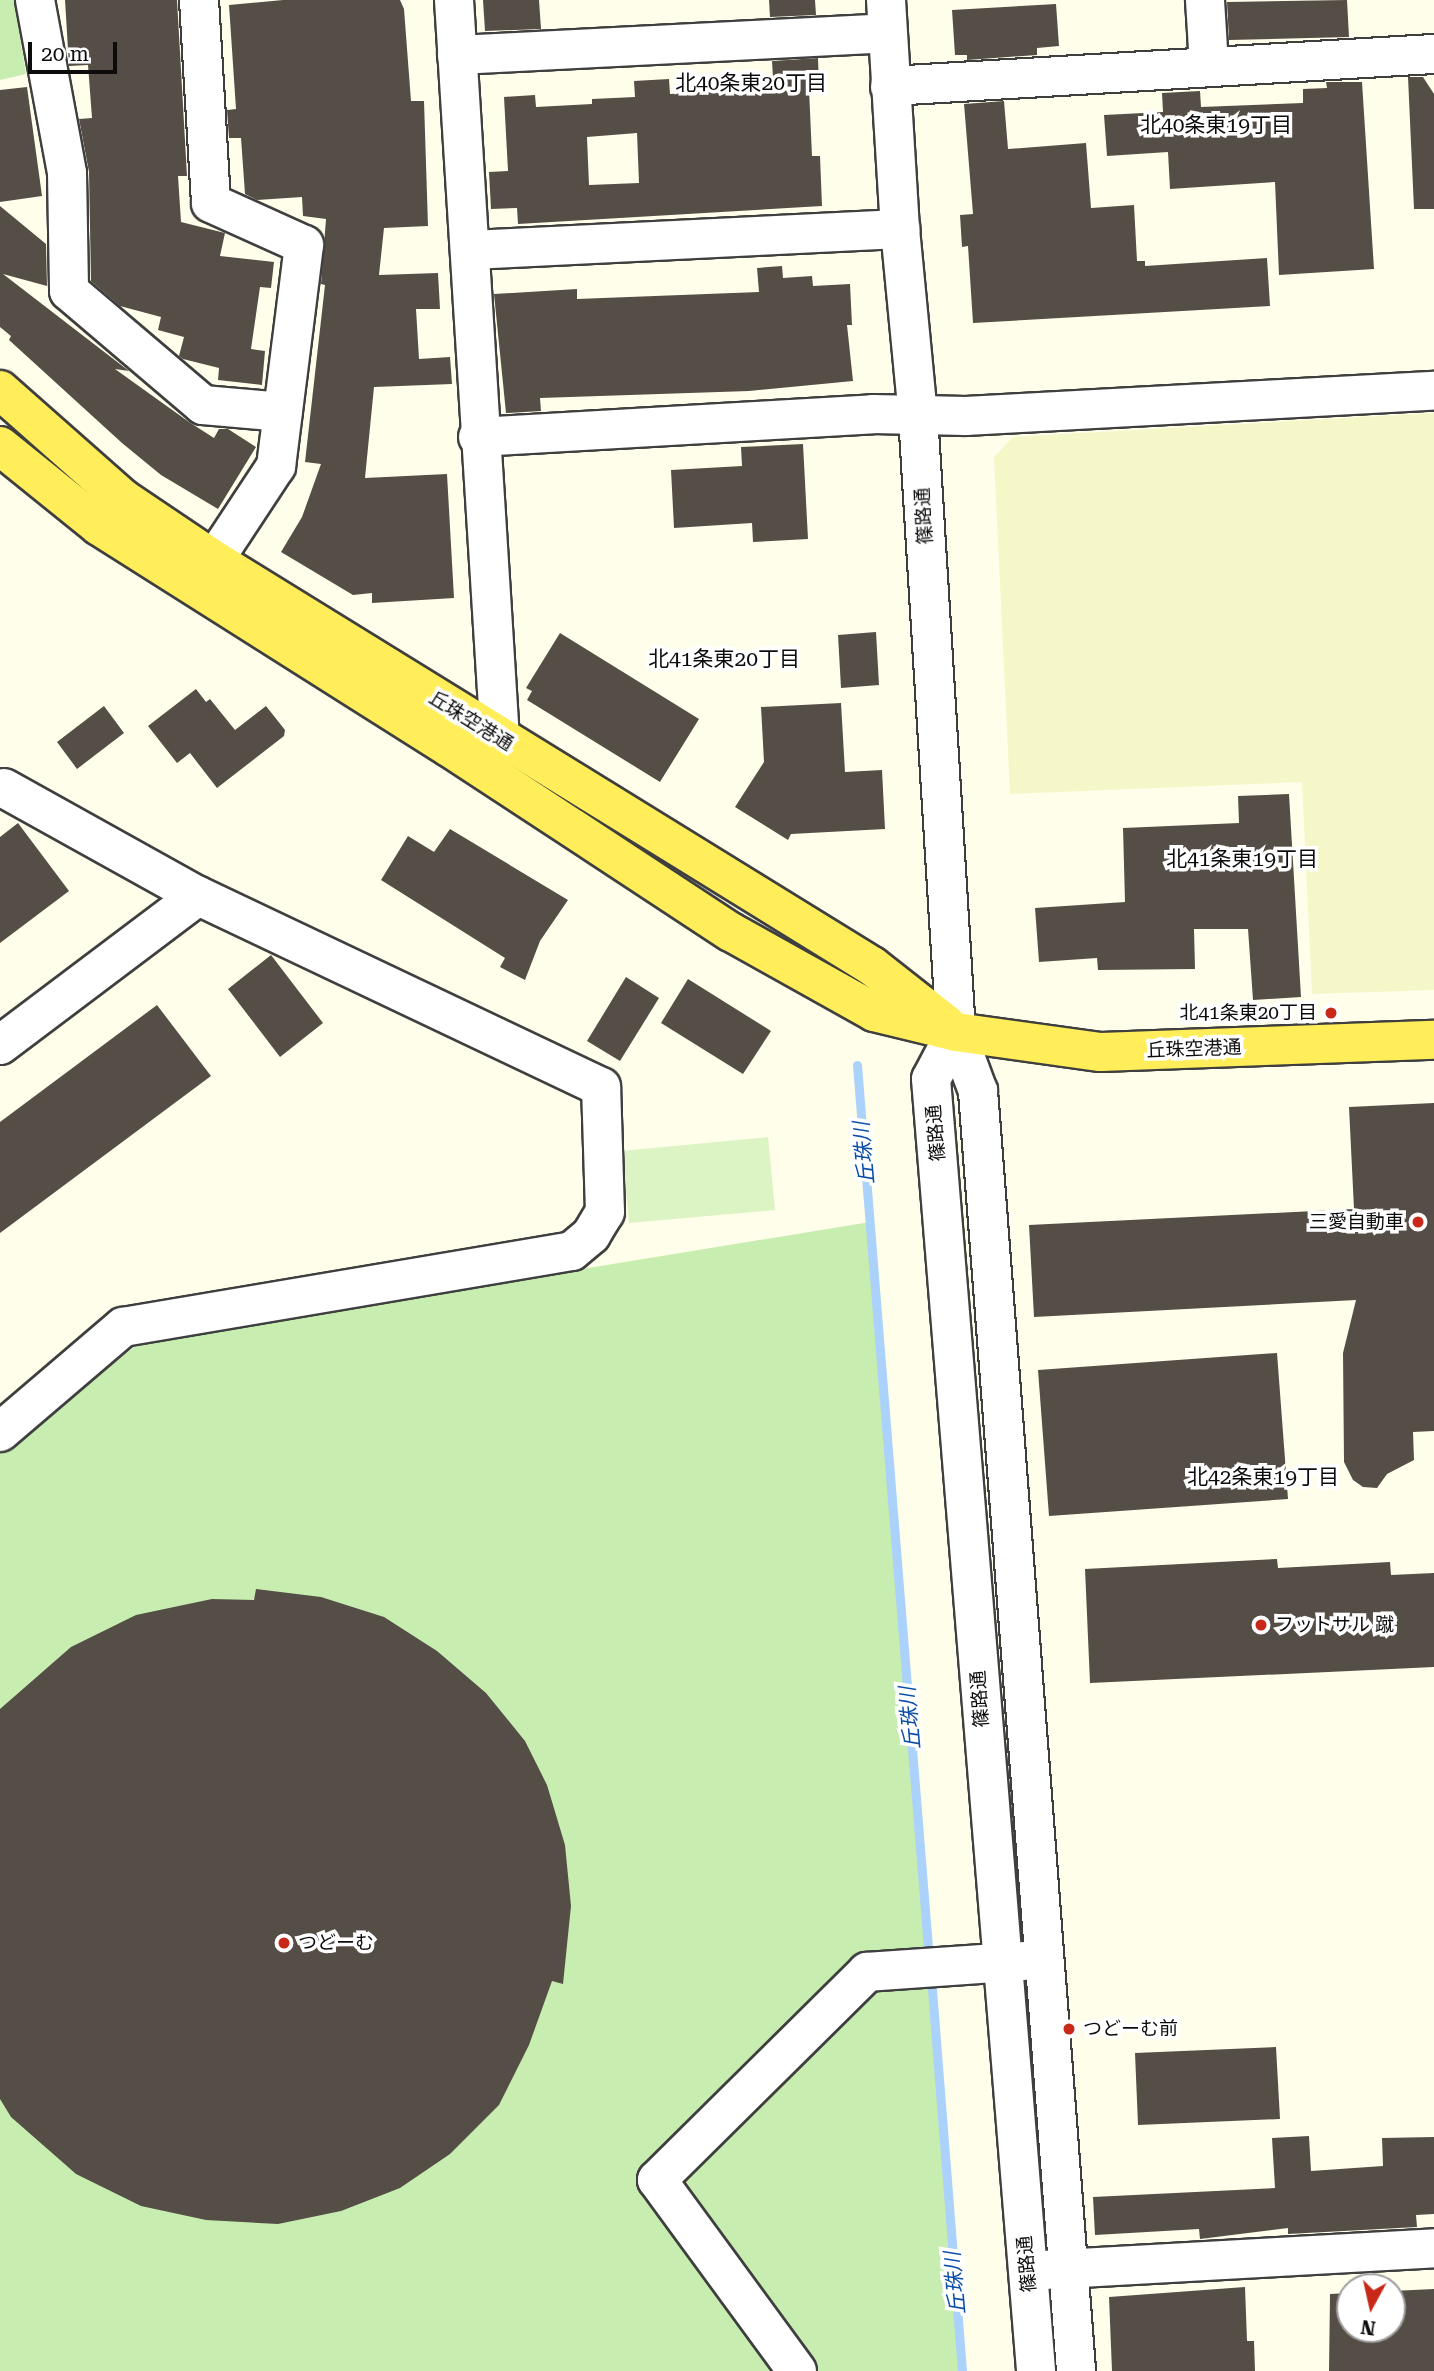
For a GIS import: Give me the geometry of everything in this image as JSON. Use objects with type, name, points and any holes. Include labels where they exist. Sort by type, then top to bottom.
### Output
[{"type":"main road","name":"丘珠空港通","points":[[0,390],[122,498],[489,753],[731,932],[874,1012],[956,1032],[1101,1052],[1434,1040]]},
{"type":"main road","name":"丘珠空港通","points":[[0,446],[99,526],[489,753]]},
{"type":"street","points":[[34,0],[66,173],[69,291],[204,405],[283,412]]},
{"type":"street","points":[[199,0],[211,203],[304,245],[276,466],[214,560]]},
{"type":"street","points":[[454,0],[470,250],[489,753]]},
{"type":"street","points":[[1205,0],[1209,65]]},
{"type":"street","points":[[457,55],[887,17]]},
{"type":"street","name":"篠路通","points":[[887,17],[900,229],[918,415],[956,1032],[978,1091],[1076,2371]]},
{"type":"street","points":[[890,86],[1209,65],[1434,54]]},
{"type":"street","points":[[470,250],[900,229]]},
{"type":"street","points":[[478,437],[1434,391]]},
{"type":"street","points":[[0,1432],[123,1327],[572,1251],[591,1235],[604,1212],[601,1087],[198,896],[1,787]]},
{"type":"street","points":[[0,1045],[198,896]]},
{"type":"street","name":"篠路通","points":[[956,1032],[931,1079],[985,1964],[1028,2272],[1035,2371]]},
{"type":"street","points":[[797,2371],[657,2180],[867,1972],[1044,1960]]},
{"type":"street","points":[[1028,2272],[1068,2267],[1434,2248]]},
{"type":"green space","points":[[0,0],[14,0],[26,74],[0,80]]},
{"type":"green space","points":[[1434,413],[1434,990],[1312,994],[1302,782],[1010,794],[994,457],[1013,437]]},
{"type":"green space","points":[[768,1137],[775,1210],[629,1223],[622,1151]]},
{"type":"green space","points":[[870,1222],[962,2371],[0,2371],[0,1452],[142,1341]]},
{"type":"building","points":[[65,0],[177,0],[187,176],[178,176],[181,222],[225,233],[220,256],[274,262],[271,288],[260,287],[251,349],[265,351],[262,385],[218,380],[219,368],[183,359],[179,356],[184,337],[158,330],[161,317],[120,306],[91,281],[89,172],[79,119],[92,118],[88,65],[69,66]]},
{"type":"building","points":[[283,0],[400,0],[404,9],[411,101],[424,101],[428,226],[384,228],[379,275],[438,273],[440,309],[416,309],[419,359],[450,357],[452,384],[374,387],[365,478],[447,474],[454,598],[372,603],[372,593],[353,595],[281,552],[302,517],[321,464],[305,462],[325,285],[321,284],[326,219],[303,216],[302,197],[257,200],[245,194],[241,138],[229,138],[227,110],[236,109],[229,5]]},
{"type":"building","points":[[483,0],[539,0],[541,29],[485,31]]},
{"type":"building","points":[[769,0],[815,0],[816,15],[770,17]]},
{"type":"building","points":[[1347,0],[1349,37],[1229,40],[1227,2]]},
{"type":"building","points":[[1056,4],[1059,46],[1037,48],[1037,55],[967,60],[967,55],[955,55],[952,10]]},
{"type":"building","points":[[818,58],[819,88],[809,89],[812,156],[820,156],[822,206],[518,224],[517,208],[491,209],[489,172],[508,171],[504,97],[535,95],[536,107],[592,104],[592,99],[635,97],[634,81],[669,79],[670,94],[733,90],[732,80],[773,78],[772,61]],"holes":[[[637,133],[639,183],[589,185],[587,137]]]},
{"type":"building","points":[[1408,77],[1423,77],[1434,94],[1434,209],[1414,209]]},
{"type":"building","points":[[1326,82],[1362,82],[1374,269],[1279,275],[1275,182],[1170,189],[1168,152],[1107,156],[1104,115],[1163,112],[1162,93],[1200,91],[1201,107],[1303,103],[1303,89],[1327,88]]},
{"type":"building","points":[[27,87],[42,196],[0,202],[0,90]]},
{"type":"building","points":[[1004,101],[1008,149],[1086,143],[1091,208],[1134,205],[1137,261],[1145,261],[1145,266],[1267,258],[1270,306],[973,323],[968,246],[962,247],[960,215],[973,214],[964,104]]},
{"type":"building","points":[[0,206],[46,244],[47,286],[3,274],[129,371],[115,369],[189,422],[214,438],[219,429],[228,429],[256,447],[218,509],[161,475],[9,340],[11,336],[0,327]]},
{"type":"building","points":[[782,266],[783,278],[812,276],[813,286],[850,284],[852,325],[847,325],[853,381],[749,391],[540,398],[541,411],[506,413],[494,294],[577,289],[577,299],[759,292],[757,268]]},
{"type":"building","points":[[803,444],[808,539],[753,542],[752,523],[674,528],[671,470],[742,466],[741,447]]},
{"type":"building","points":[[876,632],[879,685],[841,688],[838,635]]},
{"type":"building","points":[[560,633],[699,719],[660,782],[527,700],[532,691],[526,688]]},
{"type":"building","points":[[196,689],[206,702],[210,699],[235,730],[266,706],[285,730],[284,736],[217,788],[190,753],[177,763],[148,726]]},
{"type":"building","points":[[841,703],[845,772],[882,770],[885,829],[791,834],[788,840],[735,807],[764,762],[761,707]]},
{"type":"building","points":[[104,706],[124,733],[77,769],[57,742]]},
{"type":"building","points":[[1289,794],[1301,997],[1253,1000],[1248,929],[1194,929],[1195,969],[1098,970],[1097,958],[1039,962],[1035,908],[1125,902],[1123,828],[1239,823],[1238,796]]},
{"type":"building","points":[[18,823],[69,891],[0,943],[0,837]]},
{"type":"building","points":[[450,829],[568,900],[540,941],[525,980],[500,967],[505,958],[381,880],[408,836],[434,852]]},
{"type":"building","points":[[271,955],[323,1023],[280,1057],[228,989]]},
{"type":"building","points":[[626,977],[659,998],[620,1061],[587,1041]]},
{"type":"building","points":[[688,979],[771,1031],[743,1074],[661,1023]]},
{"type":"building","points":[[157,1005],[211,1076],[0,1233],[0,1122]]},
{"type":"building","points":[[1434,1103],[1434,1431],[1413,1432],[1414,1460],[1387,1474],[1377,1488],[1363,1487],[1353,1480],[1344,1462],[1343,1353],[1356,1300],[1034,1317],[1029,1225],[1354,1209],[1349,1107]]},
{"type":"building","points":[[1277,1353],[1288,1499],[1049,1516],[1038,1370]]},
{"type":"building","name":"フットサル 蹴","points":[[1277,1559],[1278,1568],[1390,1562],[1391,1575],[1434,1573],[1434,1667],[1090,1683],[1085,1569]]},
{"type":"building","name":"つどーむ","points":[[256,1589],[321,1597],[384,1617],[437,1651],[486,1693],[525,1741],[547,1785],[565,1845],[571,1906],[563,1984],[552,1981],[529,2045],[499,2105],[450,2154],[400,2188],[341,2211],[278,2224],[206,2220],[141,2206],[76,2174],[11,2117],[0,2099],[0,1709],[71,1647],[136,1615],[212,1599],[254,1600]]},
{"type":"building","points":[[1276,2047],[1280,2119],[1138,2125],[1135,2053]]},
{"type":"building","points":[[1309,2136],[1311,2171],[1383,2166],[1382,2138],[1434,2137],[1434,2214],[1416,2215],[1417,2227],[1288,2234],[1288,2228],[1200,2239],[1199,2229],[1095,2235],[1093,2197],[1275,2188],[1272,2138]]},
{"type":"building","points":[[1245,2287],[1247,2341],[1254,2341],[1255,2371],[1112,2371],[1109,2297]]},
{"type":"building","points":[[1434,2289],[1434,2371],[1329,2371],[1330,2294],[1336,2294],[1336,2343],[1406,2343],[1406,2290]]},
{"type":"waterway","name":"丘珠川","points":[[857,1065],[929,1960]]},
{"type":"waterway","name":"丘珠川","points":[[931,1977],[962,2371]]},
{"type":"place","name":"北41条東20丁目","points":[[1331,1013]]},
{"type":"place","name":"三愛自動車","points":[[1418,1222]]},
{"type":"place","name":"フットサル 蹴","points":[[1261,1625]]},
{"type":"place","name":"つどーむ","points":[[284,1943]]},
{"type":"place","name":"つどーむ前","points":[[1069,2029]]},
{"type":"district","name":"北40条東20丁目","points":[[751,83]]},
{"type":"district","name":"北40条東19丁目","points":[[1216,125]]},
{"type":"district","name":"北41条東20丁目","points":[[724,659]]},
{"type":"district","name":"北41条東19丁目","points":[[1242,859]]},
{"type":"district","name":"北42条東19丁目","points":[[1263,1477]]}]
